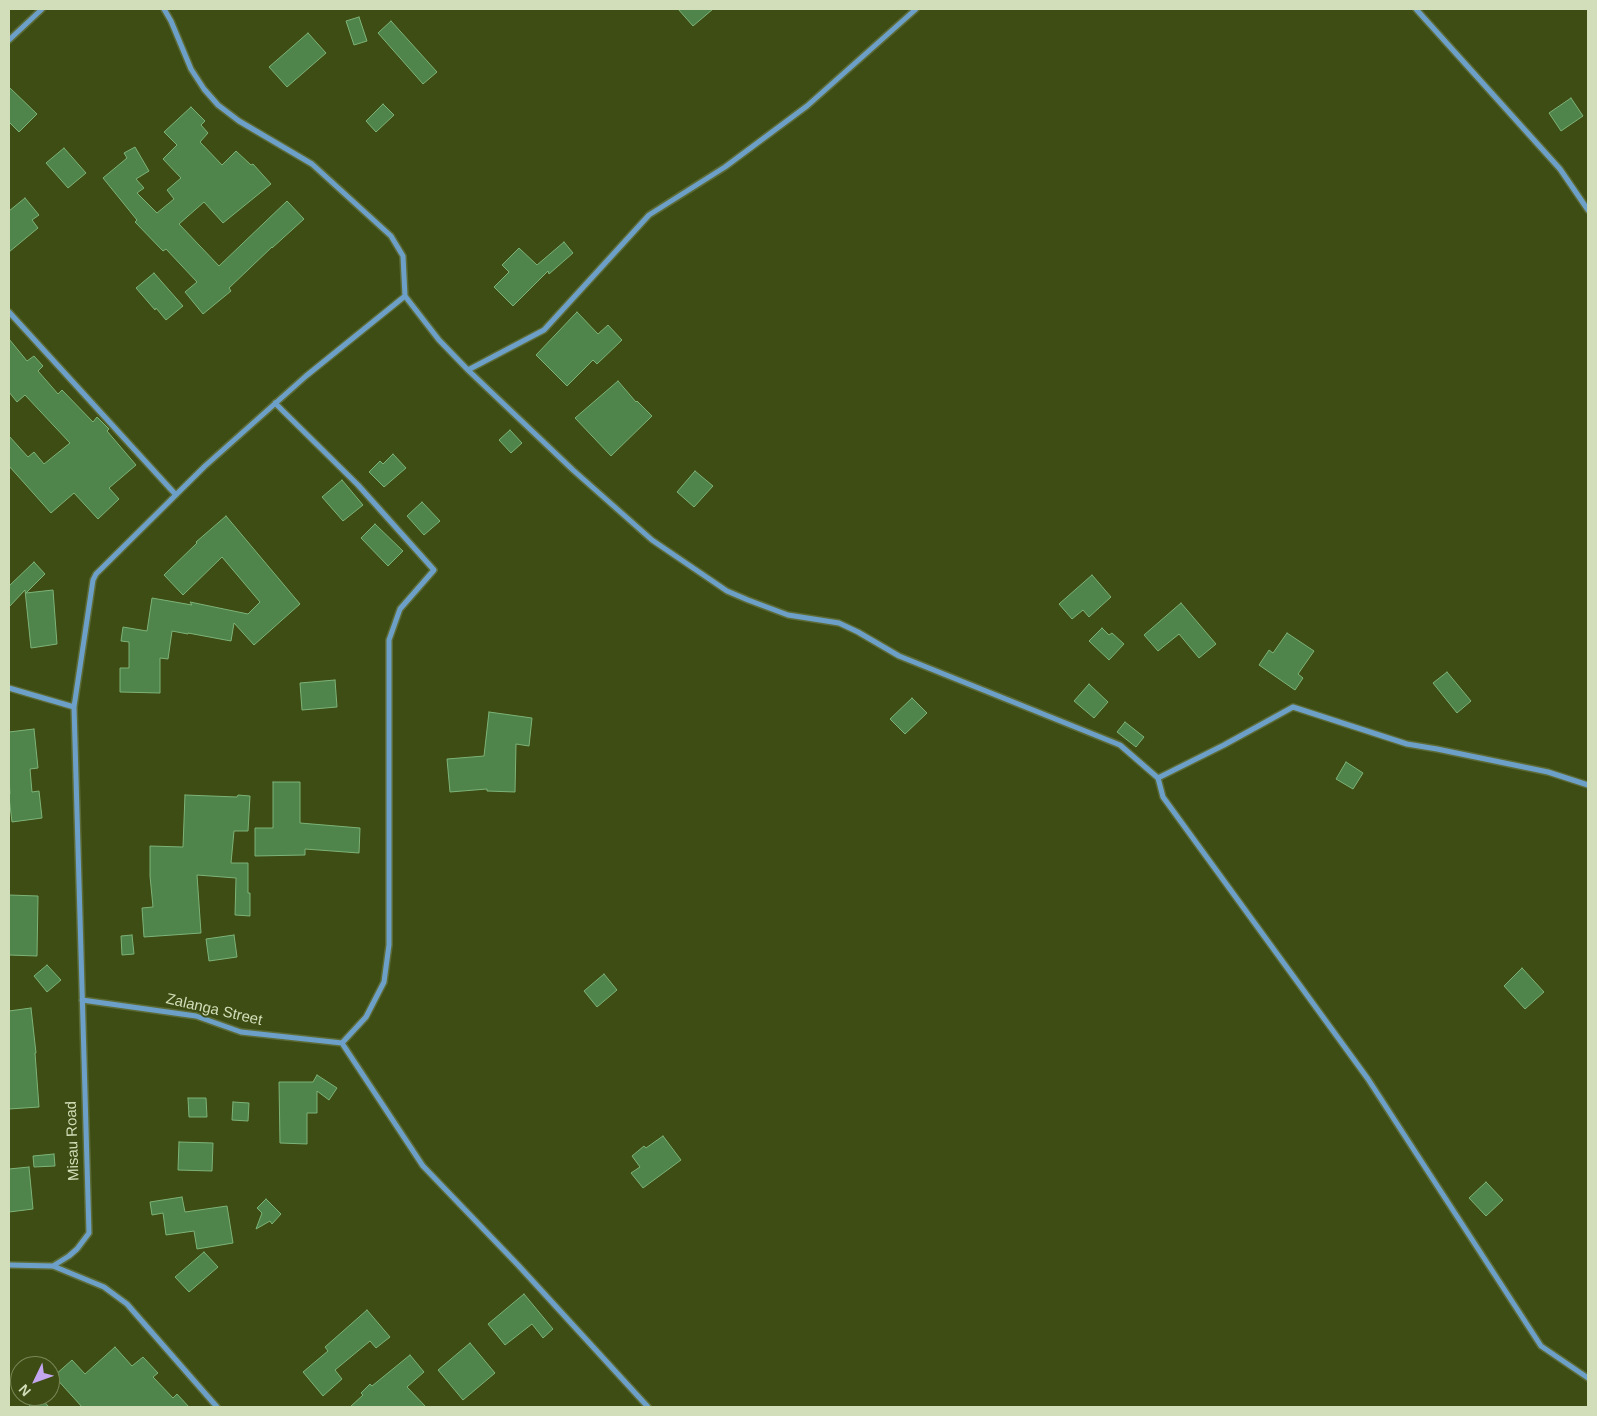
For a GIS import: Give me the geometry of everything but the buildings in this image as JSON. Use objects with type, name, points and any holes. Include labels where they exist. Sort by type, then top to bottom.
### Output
[{"type":"street","points":[[9,40],[42,9]]},
{"type":"street","points":[[164,9],[191,69],[204,89],[218,105],[239,121],[312,164],[391,236],[403,256],[405,296],[439,340],[573,470],[652,540],[726,591],[788,615],[839,623],[899,656],[1120,745],[1158,778],[1163,797],[1368,1079],[1540,1346],[1588,1378]]},
{"type":"street","points":[[468,370],[544,330],[649,215],[725,167],[808,106],[916,9]]},
{"type":"street","points":[[1416,9],[1560,169],[1588,210]]},
{"type":"street","name":"Misau Road","points":[[53,1266],[77,1249],[88,1233],[74,707],[93,580],[96,574],[205,466],[306,376],[405,296]]},
{"type":"street","points":[[9,312],[176,495]]},
{"type":"street","points":[[276,403],[358,484],[434,570],[400,609],[389,640],[389,945],[384,982],[366,1017],[342,1043],[423,1166],[518,1265],[648,1407]]},
{"type":"street","points":[[9,688],[74,707]]},
{"type":"street","points":[[1158,778],[1224,745],[1293,707],[1407,744],[1548,772],[1588,784]]},
{"type":"street","name":"Zalanga Street","points":[[82,1000],[196,1016],[241,1032],[342,1043]]},
{"type":"street","points":[[9,1265],[53,1266],[104,1288],[127,1304],[217,1407]]}]
